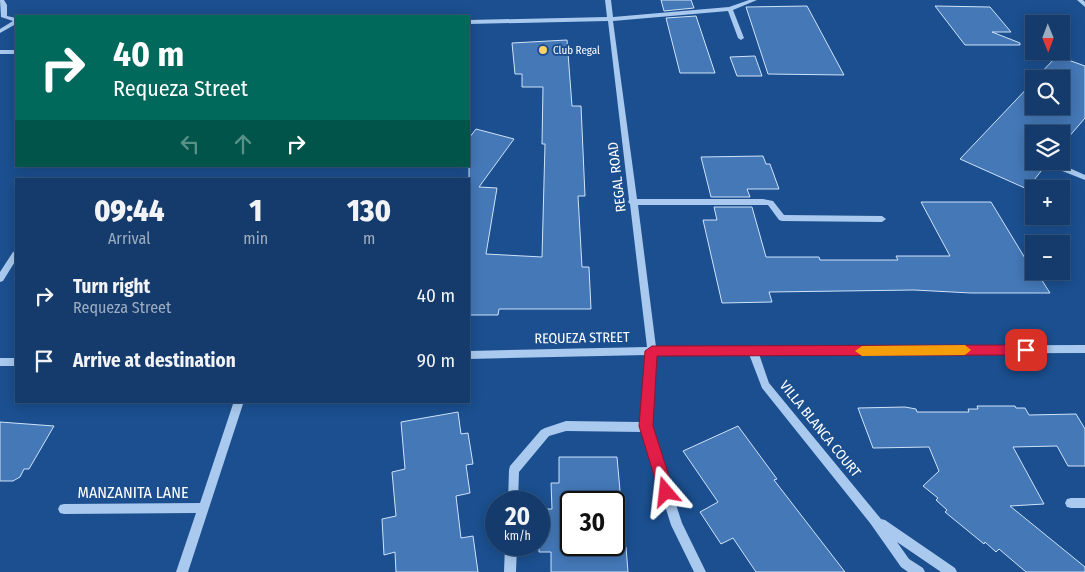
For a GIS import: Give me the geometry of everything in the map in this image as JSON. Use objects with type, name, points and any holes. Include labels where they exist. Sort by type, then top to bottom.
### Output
[{"type":"street","points":[[2,0],[4,17],[15,21]]},
{"type":"street","name":"REGAL ROAD","points":[[608,0],[652,351],[646,426]]},
{"type":"street","points":[[470,22],[611,19],[730,9],[754,0]]},
{"type":"street","points":[[1080,0],[1085,5]]},
{"type":"street","points":[[730,9],[741,38]]},
{"type":"street","points":[[0,32],[15,22]]},
{"type":"street","points":[[0,52],[15,52]]},
{"type":"street","points":[[1067,170],[1085,178]]},
{"type":"street","points":[[632,202],[763,202],[770,203],[782,218],[882,219]]},
{"type":"street","points":[[0,279],[15,256]]},
{"type":"street","name":"REQUEZA STREET","points":[[470,355],[652,351],[1085,349]]},
{"type":"street","name":"VILLA BLANCA COURT","points":[[753,352],[765,385],[874,519],[905,563],[919,572]]},
{"type":"street","points":[[0,362],[15,362]]},
{"type":"street","name":"MANZANITA LANE","points":[[182,572],[238,403]]},
{"type":"street","points":[[513,491],[514,470],[545,432],[566,426],[646,426],[677,525],[700,572]]},
{"type":"street","points":[[1071,503],[1085,503]]},
{"type":"street","name":"MANZANITA LANE","points":[[64,509],[203,508]]},
{"type":"street","name":"VILLA BLANCA COURT","points":[[874,519],[951,572]]},
{"type":"street","points":[[510,572],[511,556]]},
{"type":"building","points":[[661,0],[691,0],[694,8],[664,11]]},
{"type":"building","points":[[807,6],[844,75],[768,74],[746,7]]},
{"type":"building","points":[[935,6],[990,7],[1011,32],[992,32],[1020,43],[1020,45],[965,45]]},
{"type":"building","points":[[696,16],[715,73],[680,73],[666,18]]},
{"type":"building","points":[[567,40],[572,106],[581,106],[585,196],[578,196],[582,267],[589,267],[591,309],[499,309],[498,315],[470,315],[469,167],[470,137],[476,129],[514,139],[479,187],[497,188],[486,254],[542,257],[545,144],[542,144],[543,87],[522,87],[522,74],[515,74],[512,43]]},
{"type":"building","points":[[755,56],[762,76],[737,76],[730,57]]},
{"type":"building","points":[[1053,60],[1068,60],[1085,66],[1085,118],[1070,136],[1070,125],[1025,125],[1025,170],[1042,170],[1034,180],[1025,180],[1025,188],[960,159],[1025,90],[1025,115],[1070,115],[1070,70],[1044,70]]},
{"type":"building","points":[[763,156],[766,164],[770,164],[779,189],[747,189],[750,197],[711,197],[701,157]]},
{"type":"building","points":[[921,202],[991,202],[1025,258],[1025,280],[1042,280],[1050,293],[971,293],[914,290],[769,292],[772,302],[722,303],[703,220],[717,220],[714,207],[752,207],[766,257],[819,257],[820,260],[898,260],[896,256],[950,256]]},
{"type":"building","points":[[977,406],[1015,406],[1016,408],[1025,408],[1029,415],[1076,414],[1085,429],[1085,466],[1068,466],[1057,446],[1013,447],[1044,504],[1010,506],[1085,567],[1085,572],[1026,572],[999,549],[996,552],[985,542],[984,544],[945,512],[947,510],[936,500],[938,498],[923,486],[939,471],[929,447],[873,448],[858,408],[905,407],[916,409],[917,412],[969,412],[968,409],[978,409]]},
{"type":"building","points":[[458,412],[461,434],[468,433],[473,464],[466,465],[470,493],[456,496],[461,538],[473,536],[478,572],[396,572],[395,552],[384,555],[382,519],[396,516],[392,472],[405,469],[401,422]]},
{"type":"building","points":[[0,422],[54,426],[29,469],[24,469],[20,477],[13,481],[0,481]]},
{"type":"building","points":[[738,426],[777,479],[774,480],[845,572],[756,572],[733,538],[721,544],[700,512],[718,502],[683,451]]},
{"type":"building","points":[[559,457],[617,457],[620,491],[560,491],[560,556],[625,556],[625,546],[628,572],[551,572],[551,483],[559,483]]},
{"type":"slow traffic","points":[[862,351],[965,350]]},
{"type":"place","name":"Club Regal","points":[[543,50]]},
{"type":"route","points":[[666,492],[646,426],[646,404],[652,351],[1026,350]]}]
